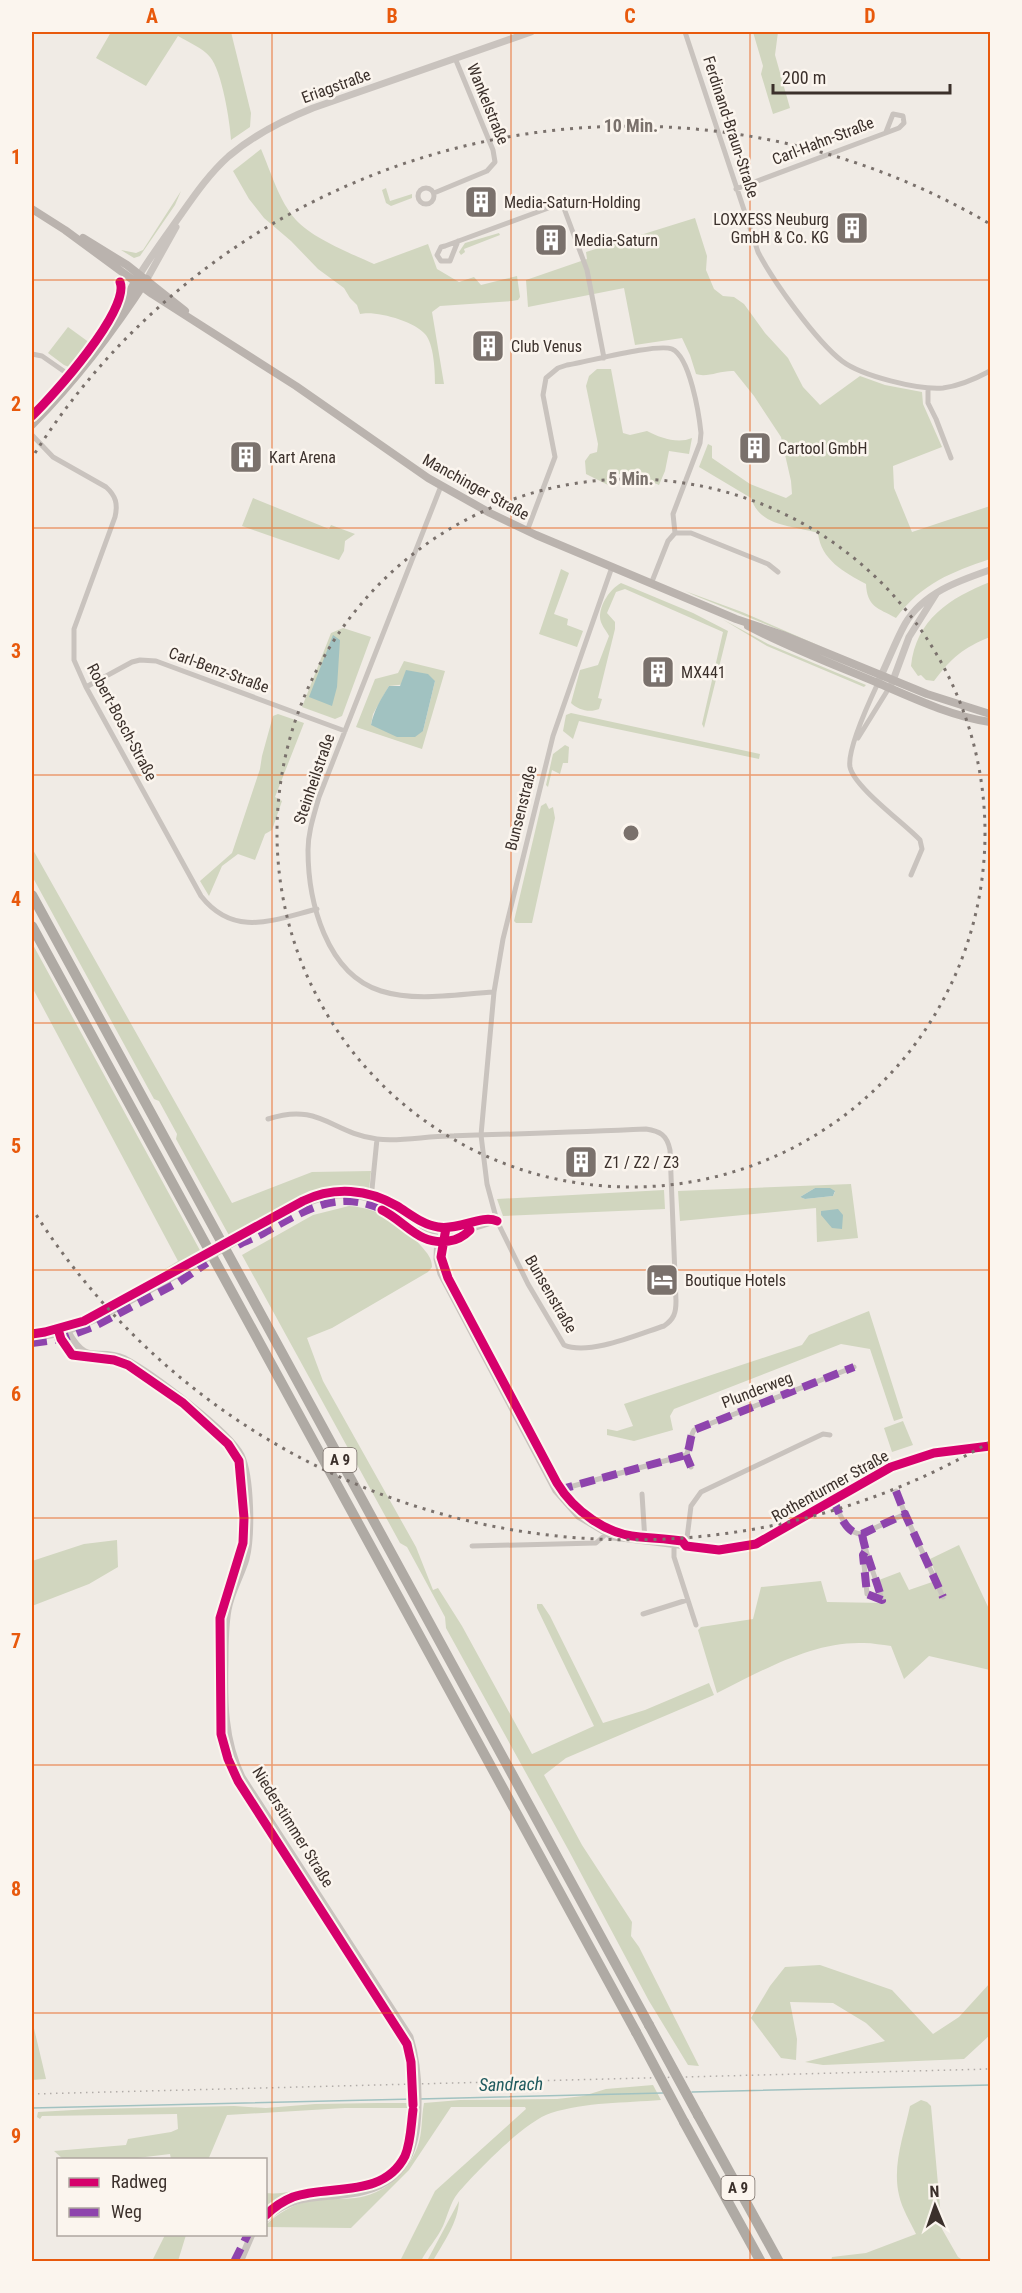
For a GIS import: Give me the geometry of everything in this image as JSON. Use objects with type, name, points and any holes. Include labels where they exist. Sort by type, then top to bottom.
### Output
[{"type":"highway","name":"A 9","points":[[32,895],[779,2262]]},
{"type":"highway","name":"A 9","points":[[32,926],[761,2262]]},
{"type":"main road","name":"Manchinger Straße","points":[[32,209],[65,230],[142,287],[296,386],[441,486],[527,531],[736,619],[764,627],[880,679],[889,688],[957,715],[990,722]]},
{"type":"main road","name":"Manchinger Straße","points":[[65,230],[90,242],[140,274],[193,319]]},
{"type":"main road","points":[[32,425],[75,379],[101,345],[140,274]]},
{"type":"main road","name":"Eriagstraße","points":[[101,345],[147,279]]},
{"type":"main road","points":[[880,679],[885,683],[893,680],[944,700],[990,714]]},
{"type":"street","name":"Eriagstraße","points":[[140,274],[197,190],[230,156],[270,128],[313,108],[531,32]]},
{"type":"street","name":"Ferdinand-Braun-Straße","points":[[686,32],[736,189],[764,264],[830,351],[843,362],[862,372],[928,388],[944,388],[990,371]]},
{"type":"street","name":"Wankelstraße","points":[[434,193],[487,171],[495,162],[493,150],[455,58]]},
{"type":"street","name":"Carl-Hahn-Straße","points":[[736,189],[886,132]]},
{"type":"street","points":[[458,241],[450,261],[438,259],[438,251],[458,241],[562,203],[587,270],[604,358]]},
{"type":"street","name":"Eriagstraße","points":[[147,279],[182,214]]},
{"type":"street","points":[[527,531],[555,457],[543,395],[546,378],[558,368],[666,347],[679,353],[687,367],[701,433],[700,443],[673,514],[675,533],[668,541],[651,584]]},
{"type":"street","points":[[32,354],[42,356],[75,379]]},
{"type":"street","points":[[928,388],[928,403],[951,458]]},
{"type":"street","name":"Robert-Bosch-Straße","points":[[32,435],[53,457],[106,487],[116,501],[115,517],[77,619],[72,639],[74,660],[86,687],[208,905],[225,918],[247,923],[270,921],[317,909]]},
{"type":"street","name":"Steinheilstraße","points":[[441,486],[319,797],[310,831],[309,866],[317,909],[334,956],[365,985],[378,991],[401,996],[494,992]]},
{"type":"street","points":[[675,533],[691,533],[768,564],[778,572]]},
{"type":"street","name":"Bunsenstraße","points":[[481,1135],[646,1129],[663,1134],[670,1150],[676,1301],[672,1321],[664,1326],[600,1345],[572,1348],[564,1345],[528,1284],[497,1221],[487,1184],[481,1135],[494,992],[503,939],[548,753],[612,567]]},
{"type":"street","points":[[911,874],[921,851],[921,843],[853,776],[850,762],[855,741],[905,624],[926,599],[990,570]]},
{"type":"street","points":[[855,741],[889,688],[909,637],[938,592]]},
{"type":"street","name":"Carl-Benz-Straße","points":[[86,687],[132,662],[156,661],[345,731]]},
{"type":"street","points":[[268,1119],[283,1114],[304,1114],[377,1139],[481,1135]]},
{"type":"street","points":[[371,1199],[377,1139]]},
{"type":"street","points":[[32,1338],[68,1332],[99,1319],[242,1239],[319,1200],[348,1196],[371,1199],[392,1209],[419,1227],[437,1233],[461,1232],[497,1221]]},
{"type":"street","name":"Rothenturmer Straße","points":[[437,1233],[436,1259],[440,1274],[555,1491],[578,1516],[605,1535],[620,1540],[719,1550],[756,1544],[876,1475],[910,1460],[954,1449],[990,1446]]},
{"type":"street","name":"Niederstimmer Straße","points":[[68,1332],[76,1347],[83,1352],[124,1359],[171,1389],[230,1441],[241,1455],[247,1485],[250,1535],[226,1620],[225,1715],[231,1749],[242,1777],[410,2037],[417,2064],[418,2126],[413,2148],[402,2167],[386,2183],[375,2188],[355,2194],[298,2200],[267,2218]]},
{"type":"street","name":"Plunderweg","points":[[686,1455],[689,1450],[690,1436],[694,1430],[854,1366]]},
{"type":"street","points":[[686,1546],[691,1506],[701,1492],[823,1434],[830,1435]]},
{"type":"street","points":[[555,1491],[686,1455],[691,1467]]},
{"type":"street","points":[[896,1491],[944,1596]]},
{"type":"street","points":[[642,1494],[645,1541]]},
{"type":"street","points":[[833,1500],[849,1531],[862,1534],[905,1514]]},
{"type":"street","points":[[862,1534],[865,1552],[873,1565],[882,1600],[867,1594],[863,1555],[865,1552]]},
{"type":"street","name":"Rothenturmer Straße","points":[[472,1546],[596,1543],[605,1535]]},
{"type":"street","points":[[674,1545],[674,1557],[696,1625]]},
{"type":"street","points":[[643,1614],[687,1600]]},
{"type":"street","points":[[240,2262],[252,2236]]},
{"type":"green space","points":[[111,32],[231,32],[251,113],[250,127],[231,140],[218,73],[210,57],[199,48],[178,36],[146,86],[96,58]]},
{"type":"green space","points":[[753,32],[778,32],[775,55],[790,108],[773,114],[761,74],[763,66]]},
{"type":"green space","points":[[261,149],[280,195],[290,212],[303,227],[322,239],[374,264],[428,244],[437,269],[459,282],[474,277],[481,285],[517,276],[520,297],[512,301],[440,306],[432,312],[444,384],[435,384],[432,351],[428,338],[420,329],[394,318],[367,313],[360,314],[357,305],[344,288],[318,269],[291,241],[264,218],[249,199],[233,171]]},
{"type":"green space","points":[[386,188],[390,201],[412,194],[412,198],[391,206],[386,203],[382,190]]},
{"type":"green space","points":[[181,191],[175,205],[140,256],[134,258],[121,250],[136,253],[143,250]]},
{"type":"green space","points":[[695,218],[707,256],[706,270],[714,289],[723,296],[734,297],[744,304],[765,333],[788,358],[803,387],[820,405],[860,376],[885,385],[922,392],[923,404],[942,447],[893,466],[894,488],[912,532],[990,506],[990,559],[938,580],[916,596],[896,618],[884,612],[871,602],[866,584],[842,570],[829,558],[818,533],[769,520],[755,508],[751,498],[699,467],[708,444],[712,446],[712,458],[750,484],[786,498],[792,494],[781,437],[734,371],[696,374],[682,338],[635,345],[624,288],[528,307],[526,280],[587,259],[586,252]]},
{"type":"green space","points":[[499,233],[500,235],[464,249],[465,252],[461,255],[459,252],[465,243]]},
{"type":"green space","points":[[68,327],[90,343],[77,364],[71,368],[48,353]]},
{"type":"green space","points":[[597,369],[611,369],[623,433],[630,435],[647,431],[669,439],[692,438],[689,454],[669,451],[665,471],[659,485],[633,474],[619,474],[610,486],[586,474],[585,461],[590,454],[597,452],[598,444],[586,386],[589,376]]},
{"type":"green space","points":[[253,498],[329,529],[331,525],[355,534],[345,541],[344,551],[339,560],[242,526]]},
{"type":"green space","points":[[561,569],[569,573],[554,614],[568,619],[567,625],[583,631],[577,647],[539,634]]},
{"type":"green space","points":[[990,582],[990,637],[959,654],[934,681],[926,680],[921,675],[918,676],[911,666],[914,650],[928,623],[937,612],[961,595]]},
{"type":"green space","points":[[621,583],[693,613],[728,631],[704,728],[702,724],[723,632],[625,589],[616,592],[607,613],[615,622],[615,629],[598,698],[602,699],[599,709],[584,710],[571,703],[580,670],[598,665],[609,636],[600,620],[600,612],[610,593]]},
{"type":"green space","points":[[685,591],[742,612],[827,649],[696,596]]},
{"type":"green space","points":[[722,619],[768,644],[866,685],[864,687],[767,646]]},
{"type":"green space","points":[[343,628],[371,637],[342,716],[335,719],[302,707],[331,633]]},
{"type":"green space","points":[[404,661],[445,671],[422,749],[356,727],[375,679],[398,673]],"holes":[[[435,681],[423,731],[371,725],[373,714],[389,686]]]},
{"type":"green space","points":[[571,713],[760,754],[759,759],[579,721],[573,739],[563,731],[566,715]]},
{"type":"green space","points":[[278,714],[304,723],[275,797],[282,801],[272,830],[265,834],[255,860],[238,854],[222,866],[209,896],[200,881],[232,853],[260,769],[273,716]]},
{"type":"green space","points":[[565,745],[569,747],[568,763],[563,763],[560,774],[552,770],[548,787],[546,785],[553,754]]},
{"type":"green space","points":[[546,803],[549,809],[553,807],[555,818],[532,923],[516,923],[514,921],[541,806]]},
{"type":"green space","points":[[32,848],[232,1203],[312,1172],[371,1171],[369,1190],[333,1190],[311,1196],[231,1239],[176,1139],[177,1134],[159,1101],[154,1099],[32,876]]},
{"type":"green space","points":[[32,943],[202,1254],[84,1319],[178,1261],[32,987]]},
{"type":"green space","points":[[851,1184],[858,1238],[817,1242],[816,1208],[680,1221],[678,1191]],"holes":[[[815,1188],[835,1192],[833,1196],[805,1199],[800,1197]]]},
{"type":"green space","points":[[664,1190],[665,1209],[503,1216],[497,1199]]},
{"type":"green space","points":[[349,1206],[371,1210],[398,1224],[426,1251],[432,1267],[428,1272],[332,1328],[307,1338],[323,1381],[416,1547],[433,1590],[438,1588],[462,1626],[532,1754],[594,1726],[537,1604],[542,1604],[550,1616],[603,1723],[645,1710],[709,1683],[714,1695],[566,1758],[544,1775],[582,1845],[632,1922],[631,1936],[639,1947],[699,2066],[688,2065],[649,2001],[446,1628],[445,1617],[407,1547],[400,1543],[242,1255],[313,1215]]},
{"type":"green space","points":[[869,1311],[903,1418],[894,1421],[870,1349],[841,1344],[674,1409],[670,1416],[673,1430],[634,1441],[607,1435],[607,1429],[617,1431],[633,1426],[624,1404],[802,1345],[809,1335]]},
{"type":"green space","points":[[903,1421],[913,1445],[892,1452],[884,1428]]},
{"type":"green space","points":[[117,1540],[118,1567],[89,1584],[32,1606],[32,1561],[84,1544]]},
{"type":"green space","points":[[959,1545],[990,1611],[990,1670],[929,1656],[904,1679],[891,1646],[867,1643],[845,1644],[825,1647],[788,1659],[717,1693],[698,1630],[701,1627],[753,1619],[761,1587],[821,1581],[827,1602],[884,1603],[879,1580],[900,1572],[909,1590],[938,1580],[930,1559]]},
{"type":"green space","points":[[820,1965],[892,1990],[933,2034],[959,2017],[990,1983],[990,2035],[964,2059],[823,2065],[805,2062],[885,2041],[866,2023],[833,2003],[790,2002],[797,2039],[796,2060],[781,2058],[751,2018],[770,1986],[785,1967]]},
{"type":"green space","points":[[32,2020],[46,2079],[32,2080]]},
{"type":"green space","points":[[653,2085],[661,2100],[564,2109],[540,2118],[528,2126],[489,2160],[458,2193],[441,2231],[421,2261],[400,2261],[435,2191],[526,2109],[525,2107],[451,2107],[409,2170],[351,2228],[267,2227],[267,2224],[275,2217],[299,2204],[311,2200],[349,2199],[365,2196],[393,2182],[407,2166],[417,2148],[424,2103],[460,2100],[557,2099],[583,2096],[606,2089]]},
{"type":"green space","points":[[921,2100],[931,2106],[942,2229],[958,2257],[964,2261],[831,2261],[832,2257],[866,2253],[916,2234],[900,2200],[897,2173],[910,2106]]},
{"type":"green space","points":[[411,2103],[412,2108],[345,2108],[227,2115],[209,2158],[171,2158],[170,2154],[137,2158],[62,2158],[54,2151],[126,2145],[128,2139],[171,2132],[178,2129],[177,2114],[42,2116],[40,2119],[37,2117],[38,2112],[91,2109],[234,2106],[266,2108],[315,2104]]},
{"type":"green space","points":[[406,2112],[410,2112],[410,2127],[402,2154],[385,2173],[361,2185],[299,2192],[267,2207],[267,2193],[285,2193],[342,2185],[377,2176],[396,2160],[403,2148],[407,2135]]},
{"type":"green space","points":[[459,2201],[456,2217],[449,2232],[433,2261],[427,2261]]},
{"type":"green space","points":[[164,2236],[186,2236],[178,2261],[152,2261]]},
{"type":"water","points":[[333,635],[340,640],[337,687],[332,706],[309,697]]},
{"type":"water","points":[[406,670],[428,674],[435,681],[423,731],[415,737],[397,737],[371,725],[376,709],[389,686],[400,686]]},
{"type":"water","points":[[815,1188],[830,1188],[835,1191],[833,1196],[805,1199],[800,1197]]},
{"type":"water","points":[[838,1209],[843,1215],[842,1229],[832,1228],[821,1215],[821,1211]]},
{"type":"waterway","points":[[32,2050],[33,2077]]},
{"type":"waterway","name":"Sandrach","points":[[692,2092],[990,2085]]},
{"type":"waterway","name":"Sandrach","points":[[419,2099],[663,2093]]},
{"type":"waterway","name":"Sandrach","points":[[32,2108],[414,2099]]},
{"type":"railway","points":[[32,2094],[990,2069]]},
{"type":"marked path","points":[[238,1245],[296,1215],[324,1204],[353,1201],[369,1204],[385,1211]]},
{"type":"marked path","points":[[32,1343],[61,1339],[93,1327],[179,1282],[207,1263]]},
{"type":"marked path","points":[[558,1490],[686,1455],[694,1430],[854,1367]]},
{"type":"marked path","points":[[686,1455],[691,1467]]},
{"type":"marked path","points":[[896,1491],[905,1514]]},
{"type":"marked path","points":[[833,1500],[847,1527],[856,1533],[862,1534],[905,1514],[943,1597]]},
{"type":"marked path","points":[[862,1534],[882,1600],[867,1594],[863,1555],[865,1552]]},
{"type":"marked path","points":[[234,2262],[247,2236]]},
{"type":"cycle path","points":[[32,416],[72,372],[102,331],[114,312],[120,295],[120,282]]},
{"type":"cycle path","points":[[32,1334],[84,1321],[303,1201],[327,1193],[351,1192],[374,1196],[386,1200],[422,1222],[438,1227],[454,1227],[491,1219],[497,1221]]},
{"type":"cycle path","points":[[382,1210],[413,1232],[429,1240],[438,1242],[452,1240],[470,1230]]},
{"type":"cycle path","points":[[446,1228],[441,1257],[448,1278],[557,1483],[582,1512],[592,1520],[616,1532],[682,1541],[686,1546],[719,1550],[756,1544],[891,1467],[934,1453],[990,1446]]},
{"type":"cycle path","points":[[58,1329],[61,1339],[72,1355],[114,1360],[128,1365],[183,1403],[228,1444],[239,1461],[244,1518],[243,1543],[220,1618],[221,1734],[228,1759],[238,1781],[407,2044],[411,2062],[413,2105]]},
{"type":"cycle path","points":[[267,2214],[293,2197],[308,2193],[355,2188],[383,2179],[395,2170],[405,2156],[410,2139],[413,2110]]},
{"type":"place","name":"Media-Saturn-Holding","points":[[481,202]]},
{"type":"place","name":"LOXXESS Neuburg GmbH & Co. KG","points":[[852,228]]},
{"type":"place","name":"Media-Saturn","points":[[551,240]]},
{"type":"place","name":"Club Venus","points":[[488,346]]},
{"type":"place","name":"Cartool GmbH","points":[[755,448]]},
{"type":"place","name":"Kart Arena","points":[[246,457]]},
{"type":"place","name":"MX441","points":[[658,672]]},
{"type":"place","name":"Z1 / Z2 / Z3","points":[[581,1162]]},
{"type":"place","name":"Boutique Hotels","points":[[662,1280]]}]
